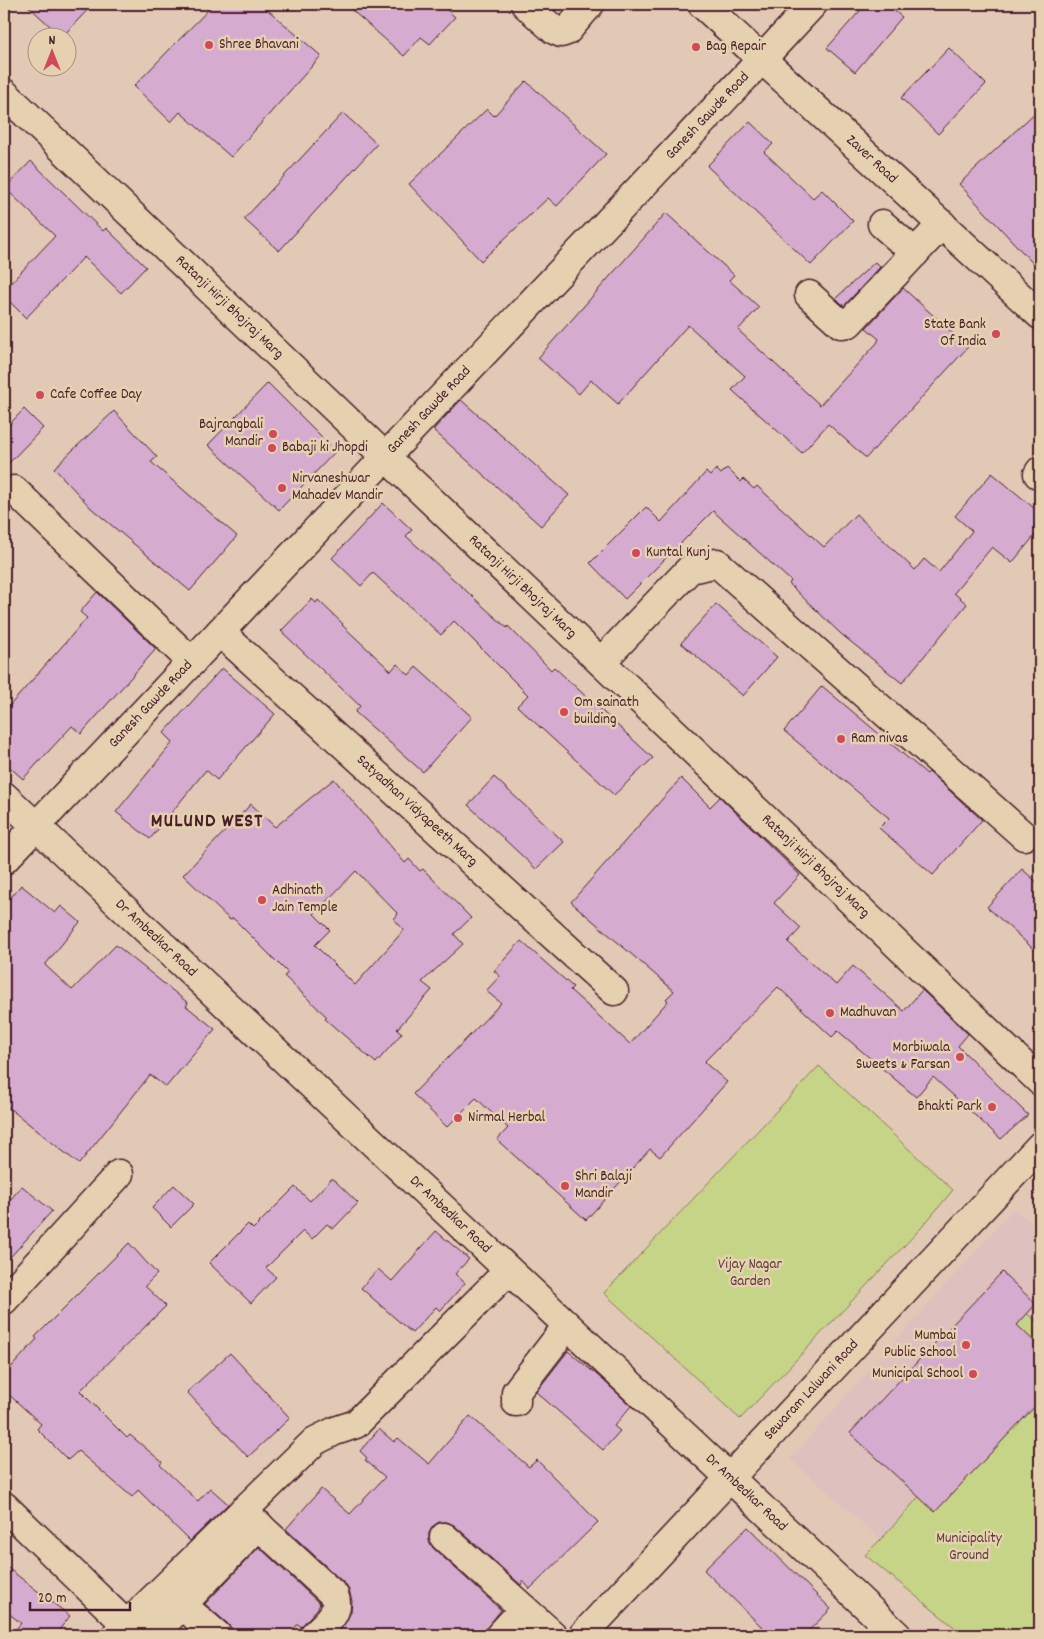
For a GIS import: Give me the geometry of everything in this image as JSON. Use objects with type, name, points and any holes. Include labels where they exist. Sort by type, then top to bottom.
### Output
[{"type":"street","points":[[525,4],[554,30],[561,33],[567,31],[590,4]]},
{"type":"street","name":"Zaver Road","points":[[702,4],[1040,315]]},
{"type":"street","name":"Ganesh Gawde Road","points":[[4,860],[813,4]]},
{"type":"street","name":"Ratanji Hirji Bhojraj Marg","points":[[4,93],[1040,1081]]},
{"type":"street","points":[[882,224],[915,253]]},
{"type":"street","points":[[808,295],[841,324],[849,323],[942,224]]},
{"type":"street","points":[[14,490],[192,662]]},
{"type":"street","points":[[601,662],[690,569],[717,563],[1024,836]]},
{"type":"street","name":"Satyadhan Vidyapeeth Marg","points":[[220,632],[614,991]]},
{"type":"street","name":"Dr Ambedkar Road","points":[[4,796],[897,1635]]},
{"type":"street","name":"Sewaram Lalwani Road","points":[[583,1635],[1040,1146]]},
{"type":"street","points":[[4,1300],[119,1174]]},
{"type":"street","points":[[153,1635],[182,1604],[315,1441],[335,1431],[356,1424],[508,1270]]},
{"type":"street","points":[[516,1402],[516,1392],[567,1326]]},
{"type":"street","points":[[4,1506],[126,1632],[251,1518]]},
{"type":"street","points":[[251,1518],[334,1595],[337,1601],[337,1608],[334,1614],[314,1635]]},
{"type":"street","points":[[444,1537],[553,1635]]},
{"type":"street","points":[[182,1604],[217,1635]]},
{"type":"street","points":[[500,1635],[524,1610]]},
{"type":"shaded area","name":"Mumbai Public School","points":[[1014,1208],[1040,1231],[1040,1553],[977,1624],[790,1459]]},
{"type":"green space","name":"Vijay Nagar Garden","points":[[819,1066],[953,1190],[922,1227],[740,1419],[604,1293]]},
{"type":"green space","name":"Municipality Ground","points":[[1014,1303],[1040,1324],[1040,1635],[964,1635],[865,1555],[887,1533],[1021,1380]]},
{"type":"building","points":[[26,4],[93,4],[70,28],[52,28]]},
{"type":"building","points":[[214,4],[261,4],[321,56],[231,157],[180,112],[171,122],[134,86]]},
{"type":"building","points":[[345,4],[440,4],[455,17],[430,44],[421,37],[404,56]]},
{"type":"building","points":[[866,4],[886,4],[902,17],[855,72],[827,48]]},
{"type":"building","points":[[949,48],[986,84],[938,134],[901,98]]},
{"type":"building","points":[[526,81],[606,154],[557,206],[548,198],[481,261],[409,184],[487,109],[494,116]]},
{"type":"building","points":[[1040,108],[1040,271],[959,184]]},
{"type":"building","points":[[343,113],[377,144],[279,251],[244,219]]},
{"type":"building","points":[[750,122],[773,144],[764,152],[813,198],[822,190],[853,221],[811,265],[707,166]]},
{"type":"building","points":[[31,161],[103,231],[106,228],[146,267],[121,293],[84,257],[26,318],[4,296],[4,290],[55,236],[5,188]]},
{"type":"building","points":[[666,213],[734,275],[729,280],[759,307],[738,330],[820,405],[877,343],[879,339],[866,328],[903,288],[968,347],[866,458],[828,424],[802,453],[732,390],[745,376],[688,325],[618,404],[591,380],[579,394],[538,358]]},
{"type":"building","points":[[875,262],[880,267],[844,306],[836,298]]},
{"type":"building","name":"Babaji ki Jhopdi","points":[[268,383],[336,451],[279,510],[208,445]]},
{"type":"building","points":[[461,400],[569,495],[541,526],[433,430]]},
{"type":"building","points":[[24,409],[43,428],[4,468],[4,430]]},
{"type":"building","points":[[114,411],[157,457],[151,462],[237,536],[190,591],[91,508],[54,468]]},
{"type":"building","points":[[727,468],[741,482],[743,479],[754,489],[757,486],[824,547],[856,514],[915,570],[924,559],[939,572],[972,531],[955,516],[992,473],[1040,513],[1040,529],[1012,563],[992,547],[954,593],[967,604],[902,683],[841,634],[789,584],[791,581],[713,511],[625,599],[590,563],[646,507],[661,522],[706,472],[710,476],[716,469],[721,474]]},
{"type":"building","points":[[383,503],[412,530],[406,536],[507,628],[508,626],[551,670],[554,667],[653,758],[614,795],[517,706],[528,695],[454,621],[441,635],[373,573],[361,586],[332,558]]},
{"type":"building","points":[[97,592],[156,649],[81,734],[72,726],[23,779],[4,762],[4,712],[87,618],[80,612]]},
{"type":"building","points":[[312,599],[316,603],[318,600],[391,671],[397,664],[409,675],[416,667],[472,717],[423,772],[355,712],[360,706],[281,631]]},
{"type":"building","points":[[716,604],[777,657],[743,696],[681,643]]},
{"type":"building","points":[[222,668],[275,714],[217,780],[206,770],[150,839],[116,812],[173,742],[164,733]]},
{"type":"building","points":[[822,686],[927,774],[929,772],[982,820],[933,875],[879,828],[889,818],[784,731]]},
{"type":"building","points":[[494,777],[564,842],[536,869],[468,805]]},
{"type":"building","points":[[681,778],[710,807],[720,797],[800,875],[774,903],[801,928],[788,942],[836,985],[853,966],[904,1011],[922,990],[968,1034],[958,1046],[1028,1115],[1001,1139],[933,1077],[916,1097],[838,1031],[832,1037],[778,987],[704,1062],[727,1082],[660,1157],[650,1149],[586,1220],[497,1140],[508,1128],[476,1098],[447,1127],[413,1094],[501,1003],[486,991],[500,976],[494,971],[521,941],[573,987],[570,990],[630,1044],[668,1001],[666,999],[674,991],[571,902]]},
{"type":"building","points":[[334,779],[405,863],[409,859],[420,871],[423,869],[471,918],[454,934],[463,944],[422,982],[432,990],[397,1029],[402,1033],[376,1063],[325,1019],[327,1017],[284,976],[288,973],[233,918],[230,920],[183,875],[251,804],[275,827]],"holes":[[[356,871],[398,914],[394,919],[404,930],[355,985],[315,945],[330,930],[314,914]]]},
{"type":"building","points":[[1022,869],[1040,885],[1040,955],[987,907]]},
{"type":"building","points":[[21,885],[55,913],[61,906],[80,922],[45,965],[72,990],[116,945],[188,1003],[186,1006],[215,1029],[166,1087],[150,1075],[79,1164],[4,1104],[4,906]]},
{"type":"building","points":[[332,1178],[358,1203],[333,1229],[327,1224],[312,1239],[303,1231],[266,1268],[276,1277],[251,1303],[209,1263],[248,1224],[253,1229],[295,1187],[310,1201]]},
{"type":"building","points":[[174,1185],[194,1204],[171,1227],[152,1208]]},
{"type":"building","points":[[22,1186],[52,1211],[4,1264],[4,1207]]},
{"type":"building","points":[[436,1231],[469,1259],[455,1274],[465,1283],[440,1311],[436,1307],[412,1333],[361,1288],[378,1269],[392,1281]]},
{"type":"building","points":[[129,1243],[157,1274],[145,1286],[166,1306],[80,1391],[127,1438],[130,1435],[162,1462],[160,1465],[198,1501],[210,1488],[228,1504],[190,1541],[138,1490],[132,1497],[78,1451],[68,1460],[37,1429],[41,1424],[4,1390],[4,1375],[37,1339],[35,1337]]},
{"type":"building","name":"Municipal School","points":[[1002,1272],[1036,1304],[1017,1325],[1040,1347],[1040,1401],[935,1512],[850,1433]]},
{"type":"building","points":[[568,1351],[631,1406],[614,1426],[620,1431],[603,1450],[536,1392]]},
{"type":"building","points":[[230,1353],[290,1418],[248,1457],[187,1392]]},
{"type":"building","points":[[470,1416],[529,1467],[537,1460],[598,1522],[530,1589],[523,1581],[521,1585],[454,1525],[447,1522],[439,1522],[433,1526],[429,1533],[429,1541],[433,1548],[501,1610],[481,1635],[336,1635],[351,1612],[352,1601],[349,1590],[345,1584],[286,1529],[321,1489],[350,1514],[385,1477],[365,1460],[367,1458],[360,1451],[379,1429],[394,1442],[398,1438],[429,1464]]},
{"type":"building","points":[[748,1527],[831,1609],[804,1635],[770,1635],[704,1570]]},
{"type":"building","points":[[259,1547],[320,1604],[301,1627],[298,1624],[288,1635],[238,1635],[205,1604]]},
{"type":"building","points":[[4,1565],[70,1616],[55,1635],[11,1635],[21,1623],[4,1610]]},
{"type":"place","name":"Shree Bhavani","points":[[209,45]]},
{"type":"place","name":"Bag Repair","points":[[696,47]]},
{"type":"place","name":"State Bank Of India","points":[[996,334]]},
{"type":"place","name":"Cafe Coffee Day","points":[[40,395]]},
{"type":"place","name":"Bajrangbali Mandir","points":[[273,434]]},
{"type":"place","name":"Babaji ki Jhopdi","points":[[272,448]]},
{"type":"place","name":"Nirvaneshwar Mahadev Mandir","points":[[282,488]]},
{"type":"place","name":"Kuntal Kunj","points":[[636,553]]},
{"type":"place","name":"Om sainath building","points":[[564,712]]},
{"type":"place","name":"Ram nivas","points":[[841,739]]},
{"type":"place","name":"Adhinath Jain Temple","points":[[262,900]]},
{"type":"place","name":"Madhuvan","points":[[830,1013]]},
{"type":"place","name":"Morbiwala Sweets & Farsan","points":[[960,1057]]},
{"type":"place","name":"Bhakti Park","points":[[992,1107]]},
{"type":"place","name":"Nirmal Herbal","points":[[458,1118]]},
{"type":"place","name":"Shri Balaji Mandir","points":[[565,1186]]},
{"type":"place","name":"Mumbai Public School","points":[[966,1345]]},
{"type":"place","name":"Municipal School","points":[[973,1374]]},
{"type":"district","name":"MULUND WEST","points":[[207,822]]}]
